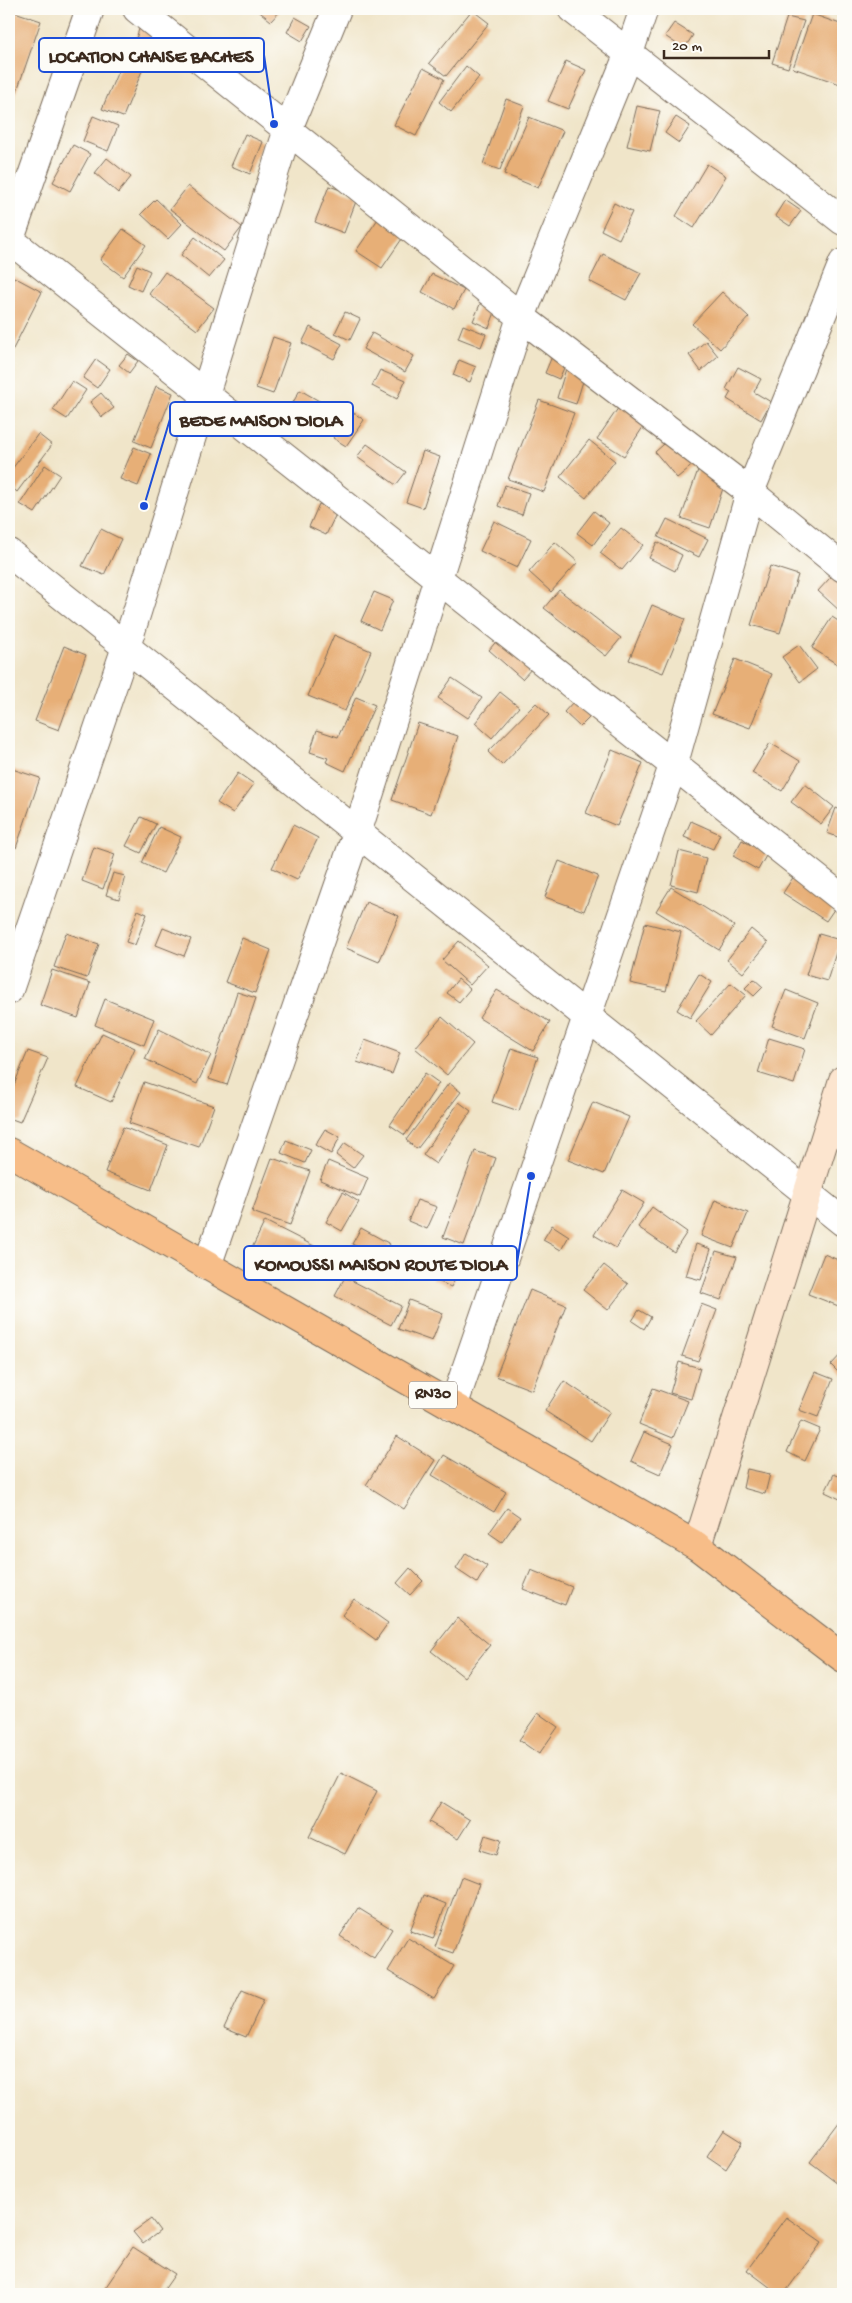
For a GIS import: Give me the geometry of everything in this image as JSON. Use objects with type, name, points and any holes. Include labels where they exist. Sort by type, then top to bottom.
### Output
[{"type":"main road","name":"RN30","points":[[9,1152],[697,1546],[843,1658]]},
{"type":"street","points":[[90,9],[9,241],[674,763],[843,899]]},
{"type":"street","points":[[137,9],[521,317],[750,492],[843,568]]},
{"type":"street","points":[[9,990],[126,647],[288,129],[337,9]]},
{"type":"street","points":[[572,9],[843,221]]},
{"type":"street","points":[[207,1266],[357,833],[439,580],[521,317],[629,53],[644,9]]},
{"type":"street","points":[[453,1407],[674,763],[750,492],[843,263]]},
{"type":"street","points":[[9,553],[843,1222]]},
{"type":"street","points":[[697,1546],[809,1195],[843,1080]]},
{"type":"building","points":[[256,9],[282,9],[271,21]]},
{"type":"building","points":[[9,10],[41,21],[9,114]]},
{"type":"building","points":[[472,10],[489,23],[446,76],[429,63]]},
{"type":"building","points":[[812,14],[843,25],[843,85],[793,68]]},
{"type":"building","points":[[295,17],[311,26],[302,41],[287,32]]},
{"type":"building","points":[[787,17],[804,21],[788,68],[772,63]]},
{"type":"building","points":[[141,23],[159,28],[152,53],[133,48]]},
{"type":"building","points":[[674,23],[693,35],[684,49],[665,36]]},
{"type":"building","points":[[124,57],[144,66],[123,117],[102,109]]},
{"type":"building","points":[[566,61],[586,70],[568,109],[548,101]]},
{"type":"building","points":[[466,66],[479,77],[451,112],[439,102]]},
{"type":"building","points":[[423,68],[444,79],[416,136],[394,125]]},
{"type":"building","points":[[506,99],[524,106],[500,170],[483,164]]},
{"type":"building","points":[[637,106],[660,111],[650,151],[627,146]]},
{"type":"building","points":[[93,116],[118,126],[108,151],[83,141]]},
{"type":"building","points":[[529,117],[563,131],[538,188],[504,174]]},
{"type":"building","points":[[676,117],[690,126],[679,143],[665,133]]},
{"type":"building","points":[[245,134],[263,142],[250,174],[231,166]]},
{"type":"building","points":[[73,145],[90,154],[70,191],[53,182]]},
{"type":"building","points":[[107,158],[131,177],[118,193],[95,173]]},
{"type":"building","points":[[707,164],[726,176],[694,228],[676,216]]},
{"type":"building","points":[[188,186],[242,227],[224,251],[170,209]]},
{"type":"building","points":[[329,186],[358,196],[344,233],[315,222]]},
{"type":"building","points":[[156,199],[182,224],[168,239],[141,214]]},
{"type":"building","points":[[785,200],[801,211],[790,226],[775,216]]},
{"type":"building","points":[[614,203],[632,212],[619,239],[601,230]]},
{"type":"building","points":[[380,216],[406,233],[382,268],[356,251]]},
{"type":"building","points":[[123,229],[146,245],[123,277],[100,260]]},
{"type":"building","points":[[195,237],[224,260],[209,278],[181,255]]},
{"type":"building","points":[[603,254],[641,273],[626,300],[589,281]]},
{"type":"building","points":[[137,265],[150,271],[141,291],[128,285]]},
{"type":"building","points":[[165,272],[214,308],[197,330],[149,294]]},
{"type":"building","points":[[432,274],[464,290],[454,309],[422,292]]},
{"type":"building","points":[[14,277],[42,292],[12,351],[9,349],[9,287]]},
{"type":"building","points":[[722,292],[749,317],[720,349],[692,324]]},
{"type":"building","points":[[483,297],[499,302],[489,328],[473,321]]},
{"type":"building","points":[[345,312],[360,319],[350,340],[335,333]]},
{"type":"building","points":[[463,325],[486,334],[481,347],[458,338]]},
{"type":"building","points":[[310,327],[342,344],[334,359],[302,343]]},
{"type":"building","points":[[372,333],[414,356],[405,372],[363,349]]},
{"type":"building","points":[[273,337],[291,343],[273,394],[256,388]]},
{"type":"building","points":[[706,341],[718,356],[701,371],[689,355]]},
{"type":"building","points":[[128,354],[138,361],[129,373],[119,365]]},
{"type":"building","points":[[553,354],[568,359],[559,379],[545,373]]},
{"type":"building","points":[[96,359],[110,369],[97,388],[83,378]]},
{"type":"building","points":[[459,360],[476,367],[470,382],[453,375]]},
{"type":"building","points":[[568,362],[587,368],[576,404],[557,398]]},
{"type":"building","points":[[738,367],[761,379],[754,392],[771,402],[761,420],[727,399],[731,392],[726,389]]},
{"type":"building","points":[[380,370],[405,381],[397,399],[372,386]]},
{"type":"building","points":[[72,381],[86,390],[67,419],[53,410]]},
{"type":"building","points":[[156,386],[173,393],[151,448],[134,441]]},
{"type":"building","points":[[300,390],[335,410],[325,426],[291,406]]},
{"type":"building","points":[[101,393],[114,408],[102,417],[90,402]]},
{"type":"building","points":[[539,400],[574,413],[544,492],[508,479]]},
{"type":"building","points":[[623,401],[649,418],[624,456],[597,439]]},
{"type":"building","points":[[351,411],[364,420],[346,446],[333,438]]},
{"type":"building","points":[[38,434],[52,445],[17,492],[9,485],[9,473]]},
{"type":"building","points":[[672,437],[695,463],[677,478],[655,452]]},
{"type":"building","points":[[589,440],[615,461],[586,498],[560,477]]},
{"type":"building","points":[[367,444],[406,472],[396,485],[357,457]]},
{"type":"building","points":[[134,447],[151,454],[138,486],[120,479]]},
{"type":"building","points":[[423,451],[440,457],[423,508],[406,502]]},
{"type":"building","points":[[45,465],[60,475],[35,513],[20,504]]},
{"type":"building","points":[[698,470],[726,479],[710,528],[681,518]]},
{"type":"building","points":[[505,485],[529,493],[522,515],[498,506]]},
{"type":"building","points":[[319,504],[337,512],[326,535],[309,527]]},
{"type":"building","points":[[594,511],[609,523],[593,545],[577,533]]},
{"type":"building","points":[[667,519],[708,539],[699,557],[658,537]]},
{"type":"building","points":[[494,521],[531,539],[517,568],[480,551]]},
{"type":"building","points":[[621,528],[643,545],[622,570],[600,553]]},
{"type":"building","points":[[101,529],[121,539],[104,575],[82,566]]},
{"type":"building","points":[[555,542],[578,562],[551,592],[529,572]]},
{"type":"building","points":[[657,542],[682,555],[675,571],[649,558]]},
{"type":"building","points":[[770,566],[798,575],[780,633],[751,625]]},
{"type":"building","points":[[840,567],[843,571],[843,609],[841,612],[818,591]]},
{"type":"building","points":[[559,590],[621,638],[606,656],[544,608]]},
{"type":"building","points":[[374,592],[393,600],[380,630],[361,621]]},
{"type":"building","points":[[652,605],[685,619],[663,673],[629,660]]},
{"type":"building","points":[[832,617],[843,624],[843,668],[812,648]]},
{"type":"building","points":[[334,635],[371,651],[345,711],[308,696]]},
{"type":"building","points":[[499,638],[533,667],[522,679],[489,650]]},
{"type":"building","points":[[799,645],[817,669],[800,682],[782,657]]},
{"type":"building","points":[[64,646],[86,655],[59,730],[35,721]]},
{"type":"building","points":[[735,659],[772,674],[750,728],[712,714]]},
{"type":"building","points":[[452,678],[482,698],[468,718],[438,698]]},
{"type":"building","points":[[500,692],[519,707],[492,738],[475,723]]},
{"type":"building","points":[[356,697],[375,705],[345,771],[326,762],[328,758],[310,752],[317,730],[338,737]]},
{"type":"building","points":[[573,702],[590,717],[580,727],[564,712]]},
{"type":"building","points":[[536,703],[549,715],[502,765],[488,752]]},
{"type":"building","points":[[418,723],[458,736],[431,814],[392,800]]},
{"type":"building","points":[[770,743],[800,761],[782,791],[752,773]]},
{"type":"building","points":[[612,750],[643,763],[617,826],[586,813]]},
{"type":"building","points":[[9,768],[40,778],[16,848],[9,846]]},
{"type":"building","points":[[238,773],[254,784],[233,813],[217,803]]},
{"type":"building","points":[[805,784],[834,807],[821,824],[791,802]]},
{"type":"building","points":[[836,808],[843,811],[843,839],[827,833]]},
{"type":"building","points":[[141,817],[156,824],[141,853],[126,846]]},
{"type":"building","points":[[691,821],[720,834],[713,849],[684,837]]},
{"type":"building","points":[[293,825],[318,838],[297,880],[272,868]]},
{"type":"building","points":[[159,827],[181,837],[163,873],[142,863]]},
{"type":"building","points":[[742,840],[767,854],[758,870],[733,856]]},
{"type":"building","points":[[94,847],[115,854],[103,889],[82,881]]},
{"type":"building","points":[[679,851],[706,858],[698,892],[671,885]]},
{"type":"building","points":[[9,855],[14,857],[9,870]]},
{"type":"building","points":[[559,861],[598,876],[584,911],[545,897]]},
{"type":"building","points":[[113,873],[125,876],[119,899],[106,895]]},
{"type":"building","points":[[794,876],[837,905],[826,921],[783,893]]},
{"type":"building","points":[[671,887],[734,926],[719,950],[656,911]]},
{"type":"building","points":[[366,902],[399,916],[379,962],[346,948]]},
{"type":"building","points":[[138,910],[147,914],[135,945],[126,942]]},
{"type":"building","points":[[645,923],[681,932],[666,991],[630,983]]},
{"type":"building","points":[[163,928],[191,939],[184,956],[156,945]]},
{"type":"building","points":[[751,929],[768,943],[743,973],[727,960]]},
{"type":"building","points":[[66,933],[99,944],[87,978],[54,967]]},
{"type":"building","points":[[819,934],[840,940],[827,981],[806,975]]},
{"type":"building","points":[[242,938],[271,950],[255,993],[225,982]]},
{"type":"building","points":[[459,941],[488,965],[470,985],[442,960]]},
{"type":"building","points":[[52,970],[90,983],[78,1018],[40,1005]]},
{"type":"building","points":[[699,974],[712,982],[690,1018],[677,1010]]},
{"type":"building","points":[[458,979],[470,989],[459,1002],[447,993]]},
{"type":"building","points":[[754,979],[763,987],[754,996],[745,988]]},
{"type":"building","points":[[731,983],[746,995],[711,1035],[696,1021]]},
{"type":"building","points":[[497,990],[550,1022],[533,1051],[479,1018]]},
{"type":"building","points":[[786,990],[818,1003],[805,1038],[772,1026]]},
{"type":"building","points":[[237,992],[256,998],[227,1085],[209,1079]]},
{"type":"building","points":[[105,999],[154,1019],[144,1045],[95,1025]]},
{"type":"building","points":[[442,1017],[473,1044],[447,1075],[415,1048]]},
{"type":"building","points":[[159,1029],[211,1055],[197,1084],[145,1059]]},
{"type":"building","points":[[102,1033],[135,1048],[111,1102],[77,1087]]},
{"type":"building","points":[[769,1038],[805,1049],[794,1084],[758,1073]]},
{"type":"building","points":[[365,1040],[400,1053],[392,1074],[357,1062]]},
{"type":"building","points":[[511,1048],[538,1057],[519,1111],[492,1102]]},
{"type":"building","points":[[28,1051],[48,1058],[20,1122],[9,1118],[9,1097]]},
{"type":"building","points":[[425,1073],[439,1083],[405,1135],[390,1125]]},
{"type":"building","points":[[144,1082],[214,1106],[199,1147],[129,1123]]},
{"type":"building","points":[[449,1083],[461,1092],[417,1149],[406,1140]]},
{"type":"building","points":[[459,1102],[471,1111],[436,1164],[423,1155]]},
{"type":"building","points":[[593,1102],[629,1117],[604,1174],[568,1160]]},
{"type":"building","points":[[123,1127],[168,1145],[151,1190],[105,1172]]},
{"type":"building","points":[[325,1129],[340,1137],[331,1154],[315,1145]]},
{"type":"building","points":[[286,1140],[311,1150],[305,1163],[281,1153]]},
{"type":"building","points":[[345,1143],[363,1155],[353,1168],[336,1155]]},
{"type":"building","points":[[475,1151],[496,1158],[464,1245],[443,1237]]},
{"type":"building","points":[[272,1158],[310,1171],[290,1225],[252,1212]]},
{"type":"building","points":[[328,1161],[368,1178],[360,1197],[320,1180]]},
{"type":"building","points":[[622,1190],[644,1203],[616,1248],[594,1235]]},
{"type":"building","points":[[343,1192],[359,1202],[342,1231],[326,1222]]},
{"type":"building","points":[[417,1200],[437,1207],[427,1229],[408,1221]]},
{"type":"building","points":[[715,1200],[748,1213],[733,1248],[701,1236]]},
{"type":"building","points":[[652,1207],[687,1232],[674,1252],[638,1227]]},
{"type":"building","points":[[265,1221],[314,1246],[301,1273],[252,1248]]},
{"type":"building","points":[[552,1225],[569,1236],[561,1250],[543,1240]]},
{"type":"building","points":[[361,1228],[390,1244],[381,1260],[352,1244]]},
{"type":"building","points":[[696,1244],[711,1249],[701,1280],[686,1276]]},
{"type":"building","points":[[447,1249],[466,1257],[451,1287],[433,1279]]},
{"type":"building","points":[[716,1251],[737,1257],[721,1300],[701,1293]]},
{"type":"building","points":[[824,1254],[843,1262],[843,1302],[841,1307],[808,1294]]},
{"type":"building","points":[[604,1265],[628,1284],[608,1310],[583,1290]]},
{"type":"building","points":[[345,1277],[401,1306],[391,1325],[335,1296]]},
{"type":"building","points":[[530,1290],[566,1305],[532,1390],[496,1376]]},
{"type":"building","points":[[409,1300],[443,1313],[432,1341],[398,1329]]},
{"type":"building","points":[[701,1304],[717,1310],[698,1361],[682,1356]]},
{"type":"building","points":[[639,1310],[651,1317],[644,1329],[632,1321]]},
{"type":"building","points":[[843,1352],[843,1377],[831,1365]]},
{"type":"building","points":[[679,1362],[700,1368],[691,1399],[670,1393]]},
{"type":"building","points":[[815,1372],[833,1379],[818,1417],[799,1410]]},
{"type":"building","points":[[564,1381],[610,1412],[591,1441],[545,1411]]},
{"type":"building","points":[[653,1388],[688,1401],[673,1438],[639,1424]]},
{"type":"building","points":[[801,1421],[820,1429],[805,1461],[787,1452]]},
{"type":"building","points":[[644,1432],[673,1444],[660,1474],[631,1461]]},
{"type":"building","points":[[397,1436],[435,1460],[404,1509],[366,1485]]},
{"type":"building","points":[[444,1455],[506,1492],[494,1512],[432,1475]]},
{"type":"building","points":[[747,1469],[770,1474],[765,1494],[743,1488]]},
{"type":"building","points":[[834,1474],[843,1478],[842,1500],[825,1492]]},
{"type":"building","points":[[507,1508],[520,1517],[502,1542],[489,1533]]},
{"type":"building","points":[[466,1553],[487,1566],[477,1583],[456,1569]]},
{"type":"building","points":[[410,1568],[423,1581],[410,1595],[397,1583]]},
{"type":"building","points":[[531,1570],[572,1587],[565,1605],[523,1589]]},
{"type":"building","points":[[354,1599],[388,1623],[376,1640],[342,1615]]},
{"type":"building","points":[[457,1618],[490,1645],[464,1677],[431,1651]]},
{"type":"building","points":[[538,1713],[558,1727],[539,1754],[519,1740]]},
{"type":"building","points":[[341,1773],[377,1791],[345,1854],[309,1837]]},
{"type":"building","points":[[441,1802],[470,1820],[458,1839],[429,1822]]},
{"type":"building","points":[[485,1835],[501,1840],[496,1855],[480,1850]]},
{"type":"building","points":[[461,1877],[479,1884],[453,1953],[435,1947]]},
{"type":"building","points":[[424,1895],[446,1904],[433,1939],[410,1931]]},
{"type":"building","points":[[358,1908],[392,1929],[374,1958],[340,1936]]},
{"type":"building","points":[[408,1938],[454,1966],[434,1999],[388,1971]]},
{"type":"building","points":[[242,1990],[264,1999],[246,2037],[224,2028]]},
{"type":"building","points":[[843,2118],[843,2187],[810,2162]]},
{"type":"building","points":[[724,2130],[743,2142],[726,2169],[707,2156]]},
{"type":"building","points":[[786,2217],[822,2242],[784,2294],[779,2294],[747,2270]]},
{"type":"building","points":[[151,2219],[160,2231],[143,2244],[133,2232]]},
{"type":"building","points":[[133,2247],[175,2274],[161,2294],[101,2294]]},
{"type":"place","name":"LOCATION CHAISE BACHES","points":[[274,124]]},
{"type":"place","name":"BEDE MAISON DIOLA","points":[[144,506]]},
{"type":"place","name":"KOMOUSSI MAISON ROUTE DIOLA","points":[[531,1176]]}]
